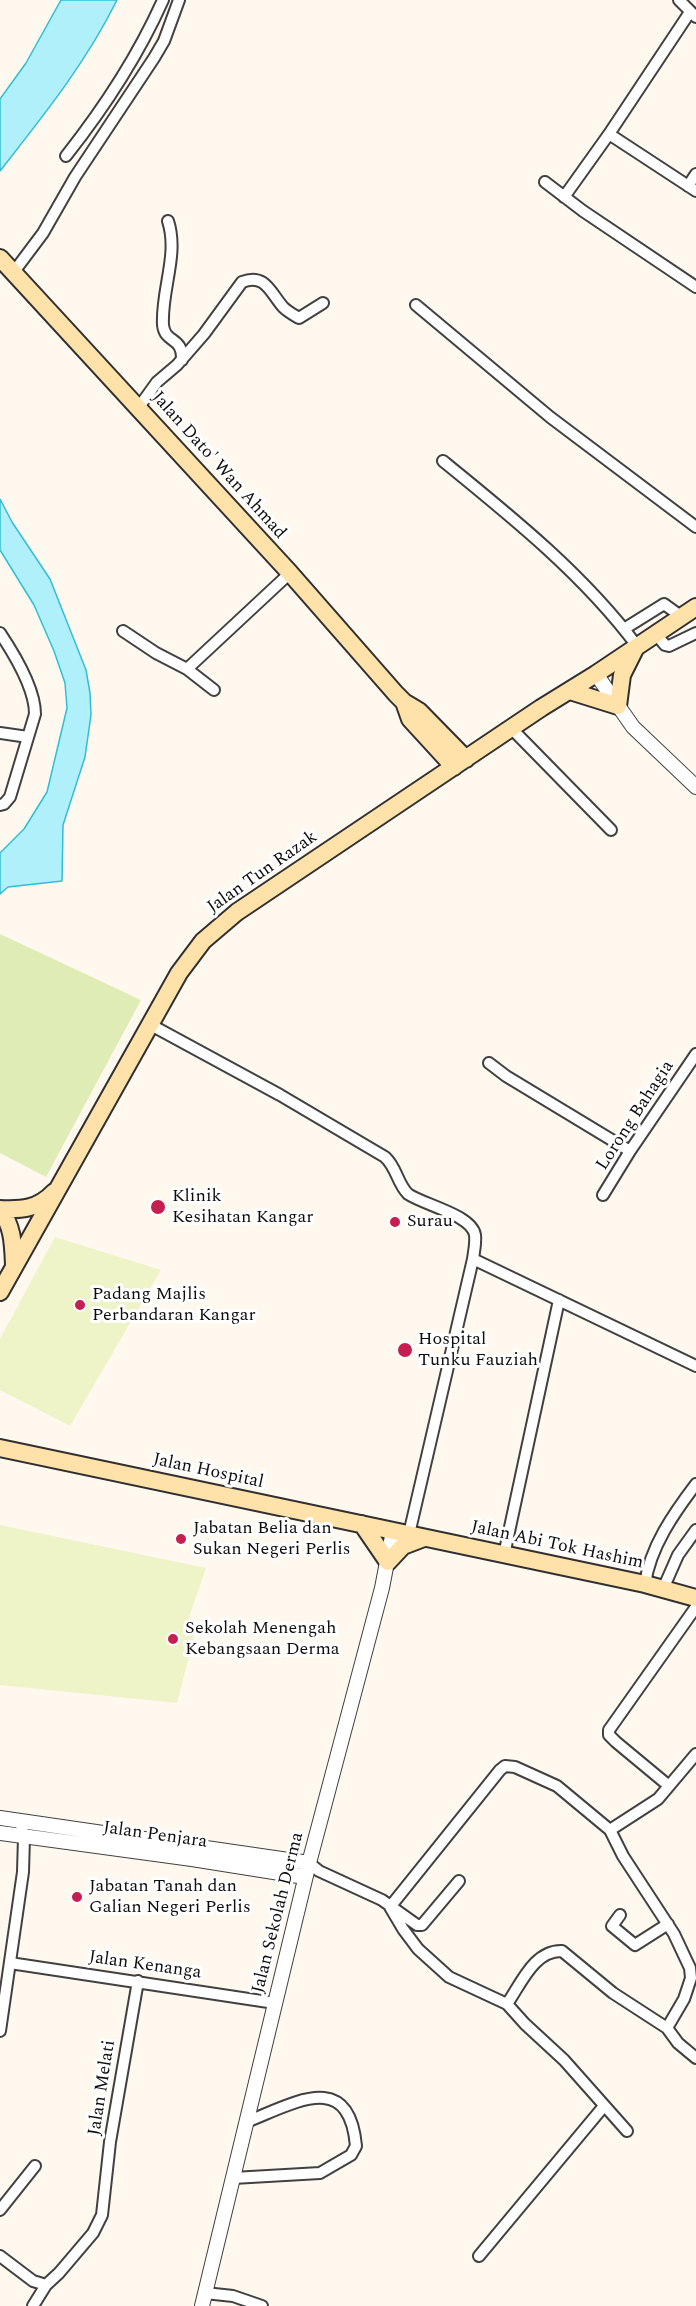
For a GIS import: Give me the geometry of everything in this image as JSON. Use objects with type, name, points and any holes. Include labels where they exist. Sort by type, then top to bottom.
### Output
[{"type":"main road","name":"Jalan Dato' Wan Ahmad","points":[[0,258],[290,573],[404,702],[410,719],[460,763]]},
{"type":"main road","name":"Jalan Tun Razak","points":[[0,1293],[179,973],[198,947],[215,930],[237,912],[511,728],[696,607]]},
{"type":"main road","points":[[570,691],[618,706],[622,675],[637,646]]},
{"type":"main road","points":[[0,1209],[31,1208],[49,1198],[61,1185]]},
{"type":"main road","points":[[0,1209],[36,1228]]},
{"type":"main road","points":[[0,1209],[9,1222],[12,1233],[14,1266]]},
{"type":"main road","name":"Jalan Hospital","points":[[0,1448],[409,1534]]},
{"type":"main road","points":[[362,1524],[388,1562],[412,1540],[409,1534]]},
{"type":"main road","name":"Jalan Abi Tok Hashim","points":[[409,1534],[645,1584],[696,1598]]},
{"type":"street","points":[[66,156],[89,127],[142,44],[163,0]]},
{"type":"street","points":[[13,273],[43,233],[80,169],[154,58],[164,41],[179,0]]},
{"type":"street","points":[[564,196],[693,14],[679,0]]},
{"type":"street","points":[[609,134],[692,189],[696,174]]},
{"type":"street","points":[[544,182],[696,286]]},
{"type":"street","points":[[168,221],[171,231],[171,258],[163,321],[167,336],[182,350],[182,360]]},
{"type":"street","points":[[139,407],[157,382],[182,360],[242,282],[252,278],[261,280],[284,309],[300,318],[323,303]]},
{"type":"street","points":[[416,306],[550,417],[696,527]]},
{"type":"street","points":[[443,461],[501,508],[567,568],[637,646]]},
{"type":"street","points":[[187,669],[290,573]]},
{"type":"street","points":[[624,629],[664,604],[682,617]]},
{"type":"street","points":[[123,631],[156,653],[187,669],[214,690]]},
{"type":"street","points":[[0,633],[35,701],[35,714],[10,797],[0,805]]},
{"type":"street","points":[[656,634],[665,645],[669,646],[696,633]]},
{"type":"street","points":[[596,674],[633,727],[696,787]]},
{"type":"street","points":[[511,728],[611,830]]},
{"type":"street","points":[[0,733],[28,737]]},
{"type":"street","points":[[151,1024],[288,1099],[385,1157],[391,1162],[401,1188],[408,1194],[462,1219],[472,1227],[475,1234],[473,1259],[409,1534]]},
{"type":"street","name":"Lorong Bahagia","points":[[603,1195],[696,1054]]},
{"type":"street","points":[[489,1063],[506,1076],[630,1151]]},
{"type":"street","points":[[473,1259],[696,1366]]},
{"type":"street","points":[[504,1555],[559,1300]]},
{"type":"street","points":[[645,1584],[647,1570],[659,1544],[696,1484]]},
{"type":"street","points":[[663,1589],[678,1556],[696,1530]]},
{"type":"street","name":"Jalan Sekolah Derma","points":[[204,2300],[275,2003],[311,1870],[388,1562],[409,1534]]},
{"type":"street","points":[[669,1786],[616,1742],[609,1735],[609,1730],[692,1616],[696,1606]]},
{"type":"street","points":[[610,1830],[658,1799],[696,1754]]},
{"type":"street","points":[[390,1907],[505,1766],[514,1767],[557,1786],[610,1830],[623,1856],[668,1924],[689,1963],[691,1973],[681,2005],[667,2028]]},
{"type":"street","points":[[0,1818],[99,1834],[195,1845],[311,1870],[382,1900],[415,1924],[422,1924],[459,1881]]},
{"type":"street","points":[[0,2031],[23,1872],[24,1837],[20,1821]]},
{"type":"street","name":"Jalan Penjara","points":[[0,1833],[192,1859],[311,1870]]},
{"type":"street","points":[[390,1907],[418,1949],[448,1977],[507,2004],[564,2060],[627,2132]]},
{"type":"street","points":[[620,1915],[612,1926],[635,1945],[668,1924]]},
{"type":"street","points":[[507,2004],[539,1958],[554,1951],[562,1951],[613,1993],[667,2028],[678,2043],[696,2058]]},
{"type":"street","name":"Jalan Kenanga","points":[[10,1963],[275,2003]]},
{"type":"street","name":"Jalan Melati","points":[[33,2306],[46,2285],[99,2226],[110,2142],[138,1981]]},
{"type":"street","points":[[233,2178],[320,2174],[351,2155],[356,2146],[351,2119],[334,2098],[322,2096],[246,2122]]},
{"type":"street","points":[[479,2256],[604,2106]]},
{"type":"street","points":[[0,2210],[35,2166]]},
{"type":"street","points":[[0,2256],[33,2281],[46,2285]]},
{"type":"street","points":[[204,2300],[233,2296],[262,2306]]},
{"type":"green space","points":[[0,934],[141,1000],[46,1177],[0,1153]]},
{"type":"green space","name":"Padang Majlis Perbandaran Kangar","points":[[55,1237],[161,1270],[70,1426],[0,1390],[0,1339]]},
{"type":"green space","points":[[0,1525],[206,1568],[186,1626],[196,1629],[177,1703],[0,1685]]},
{"type":"water","points":[[61,0],[117,0],[78,67],[0,171],[0,99],[26,63]]},
{"type":"water","points":[[0,499],[12,522],[50,579],[86,670],[91,715],[85,757],[63,825],[62,881],[8,887],[0,894],[0,853],[24,829],[47,792],[67,708],[65,683],[54,651],[34,605],[0,550]]},
{"type":"place","name":"Klinik Kesihatan Kangar","points":[[158,1207]]},
{"type":"place","name":"Surau","points":[[395,1222]]},
{"type":"place","name":"Padang Majlis Perbandaran Kangar","points":[[80,1305]]},
{"type":"place","name":"Hospital Tunku Fauziah","points":[[405,1350]]},
{"type":"place","name":"Jabatan Belia dan Sukan Negeri Perlis","points":[[181,1539]]},
{"type":"place","name":"Sekolah Menengah Kebangsaan Derma","points":[[173,1639]]},
{"type":"place","name":"Jabatan Tanah dan Galian Negeri Perlis","points":[[77,1897]]}]
